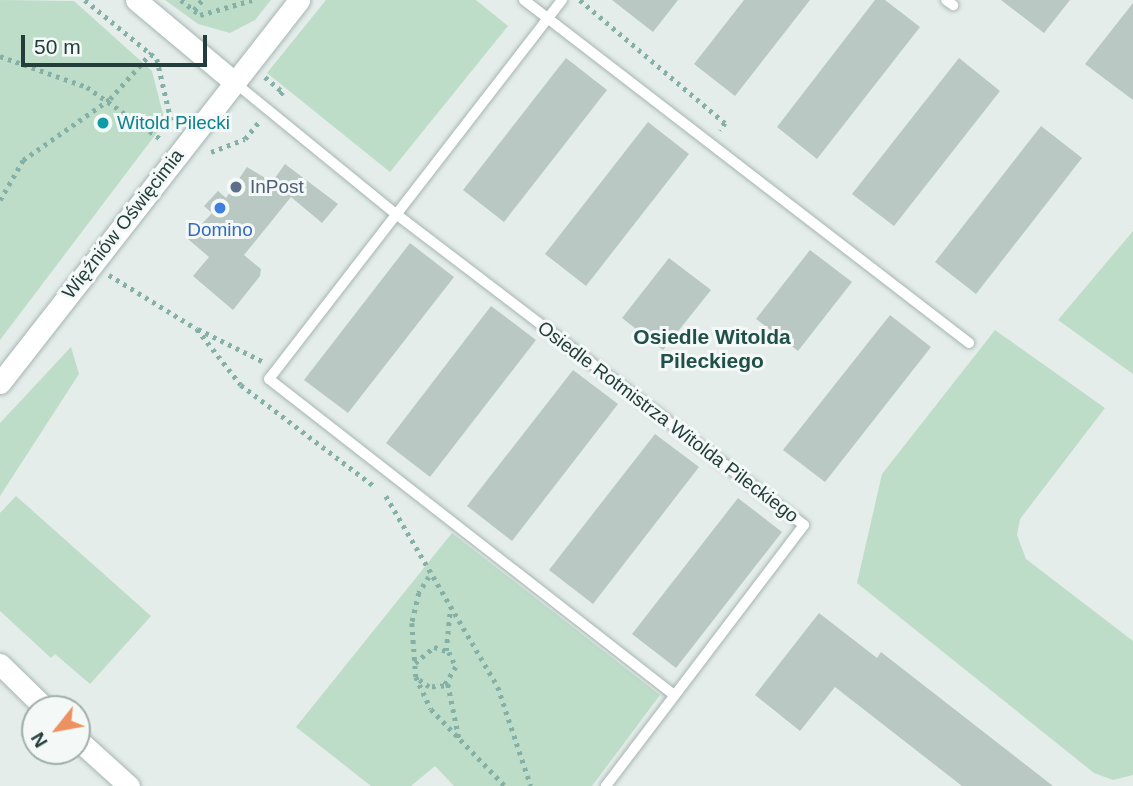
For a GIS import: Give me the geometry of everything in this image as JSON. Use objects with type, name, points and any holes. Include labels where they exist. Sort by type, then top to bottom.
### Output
[{"type":"street","points":[[136,0],[234,82]]},
{"type":"street","name":"Więźniów Oświęcimia","points":[[0,383],[299,0]]},
{"type":"street","points":[[0,664],[32,695]]},
{"type":"street","points":[[91,752],[129,786]]},
{"type":"lane","points":[[524,0],[728,160],[970,343]]},
{"type":"lane","points":[[562,0],[269,379],[674,695]]},
{"type":"lane","name":"Osiedle Rotmistrza Witolda Pileckiego","points":[[234,82],[396,215],[804,525],[606,786]]},
{"type":"path","points":[[0,55],[39,65],[110,99],[162,140],[173,122],[151,53],[85,0]]},
{"type":"path","points":[[181,0],[200,15],[252,0]]},
{"type":"path","points":[[194,10],[202,0]]},
{"type":"path","points":[[580,0],[725,123],[713,148]]},
{"type":"path","points":[[0,200],[23,160],[110,99],[151,53]]},
{"type":"path","points":[[108,275],[197,329],[277,368]]},
{"type":"path","points":[[197,329],[241,385],[390,499],[421,549],[429,577],[498,687],[531,786]]},
{"type":"path","points":[[429,577],[419,593],[412,623],[416,677],[431,709],[505,786]]},
{"type":"path","points":[[450,609],[446,650],[456,667],[448,684],[459,739]]},
{"type":"path","points":[[415,669],[426,649],[446,650]]},
{"type":"path","points":[[416,677],[429,687],[448,684]]},
{"type":"green space","points":[[0,0],[74,1],[152,71],[165,122],[0,340]]},
{"type":"green space","points":[[165,0],[271,0],[255,20],[230,33],[198,24]]},
{"type":"green space","points":[[326,0],[476,0],[508,26],[390,172],[267,73]]},
{"type":"green space","points":[[1133,231],[1133,374],[1058,320]]},
{"type":"green space","points":[[995,330],[1105,408],[1020,519],[1017,535],[1026,559],[1133,641],[1133,775],[1113,780],[1094,773],[857,583],[882,474]]},
{"type":"green space","points":[[71,347],[79,374],[0,496],[0,423]]},
{"type":"green space","points":[[16,496],[151,616],[90,684],[55,654],[51,658],[0,611],[0,513]]},
{"type":"green space","points":[[452,533],[660,695],[592,786],[454,786],[435,766],[411,786],[371,786],[296,727]]},
{"type":"building","points":[[612,0],[678,0],[653,32]]},
{"type":"building","points":[[744,0],[810,0],[735,96],[694,64]]},
{"type":"building","points":[[875,0],[885,0],[920,27],[817,159],[777,127]]},
{"type":"building","points":[[1001,0],[1070,0],[1044,33]]},
{"type":"building","points":[[1133,3],[1133,100],[1085,64]]},
{"type":"building","points":[[566,58],[607,90],[504,222],[463,190]]},
{"type":"building","points":[[959,58],[1000,91],[894,226],[852,194]]},
{"type":"building","points":[[648,122],[689,154],[586,286],[545,254]]},
{"type":"building","points":[[1041,126],[1082,158],[976,294],[935,262]]},
{"type":"building","points":[[285,164],[338,204],[322,223],[291,197],[244,255],[261,269],[260,276],[233,310],[193,276],[209,257],[188,239],[212,213],[204,206],[218,191],[226,198],[247,167],[272,182]]},
{"type":"building","points":[[410,243],[454,277],[348,413],[304,380]]},
{"type":"building","points":[[810,250],[852,282],[798,351],[756,319]]},
{"type":"building","points":[[669,258],[711,290],[663,350],[622,318]]},
{"type":"building","points":[[491,306],[536,340],[430,477],[386,443]]},
{"type":"building","points":[[890,315],[931,347],[825,482],[783,450]]},
{"type":"building","points":[[573,370],[618,404],[512,541],[467,506]]},
{"type":"building","points":[[655,434],[699,467],[593,604],[549,570]]},
{"type":"building","points":[[738,498],[782,532],[676,668],[632,634]]},
{"type":"building","points":[[819,613],[877,658],[881,652],[1053,786],[962,786],[835,687],[800,731],[755,695]]},
{"type":"place","name":"Witold Pilecki","points":[[103,123]]},
{"type":"place","name":"InPost","points":[[236,187]]},
{"type":"place","name":"Domino","points":[[220,208]]},
{"type":"district","name":"Osiedle Witolda Pileckiego","points":[[712,349]]}]
